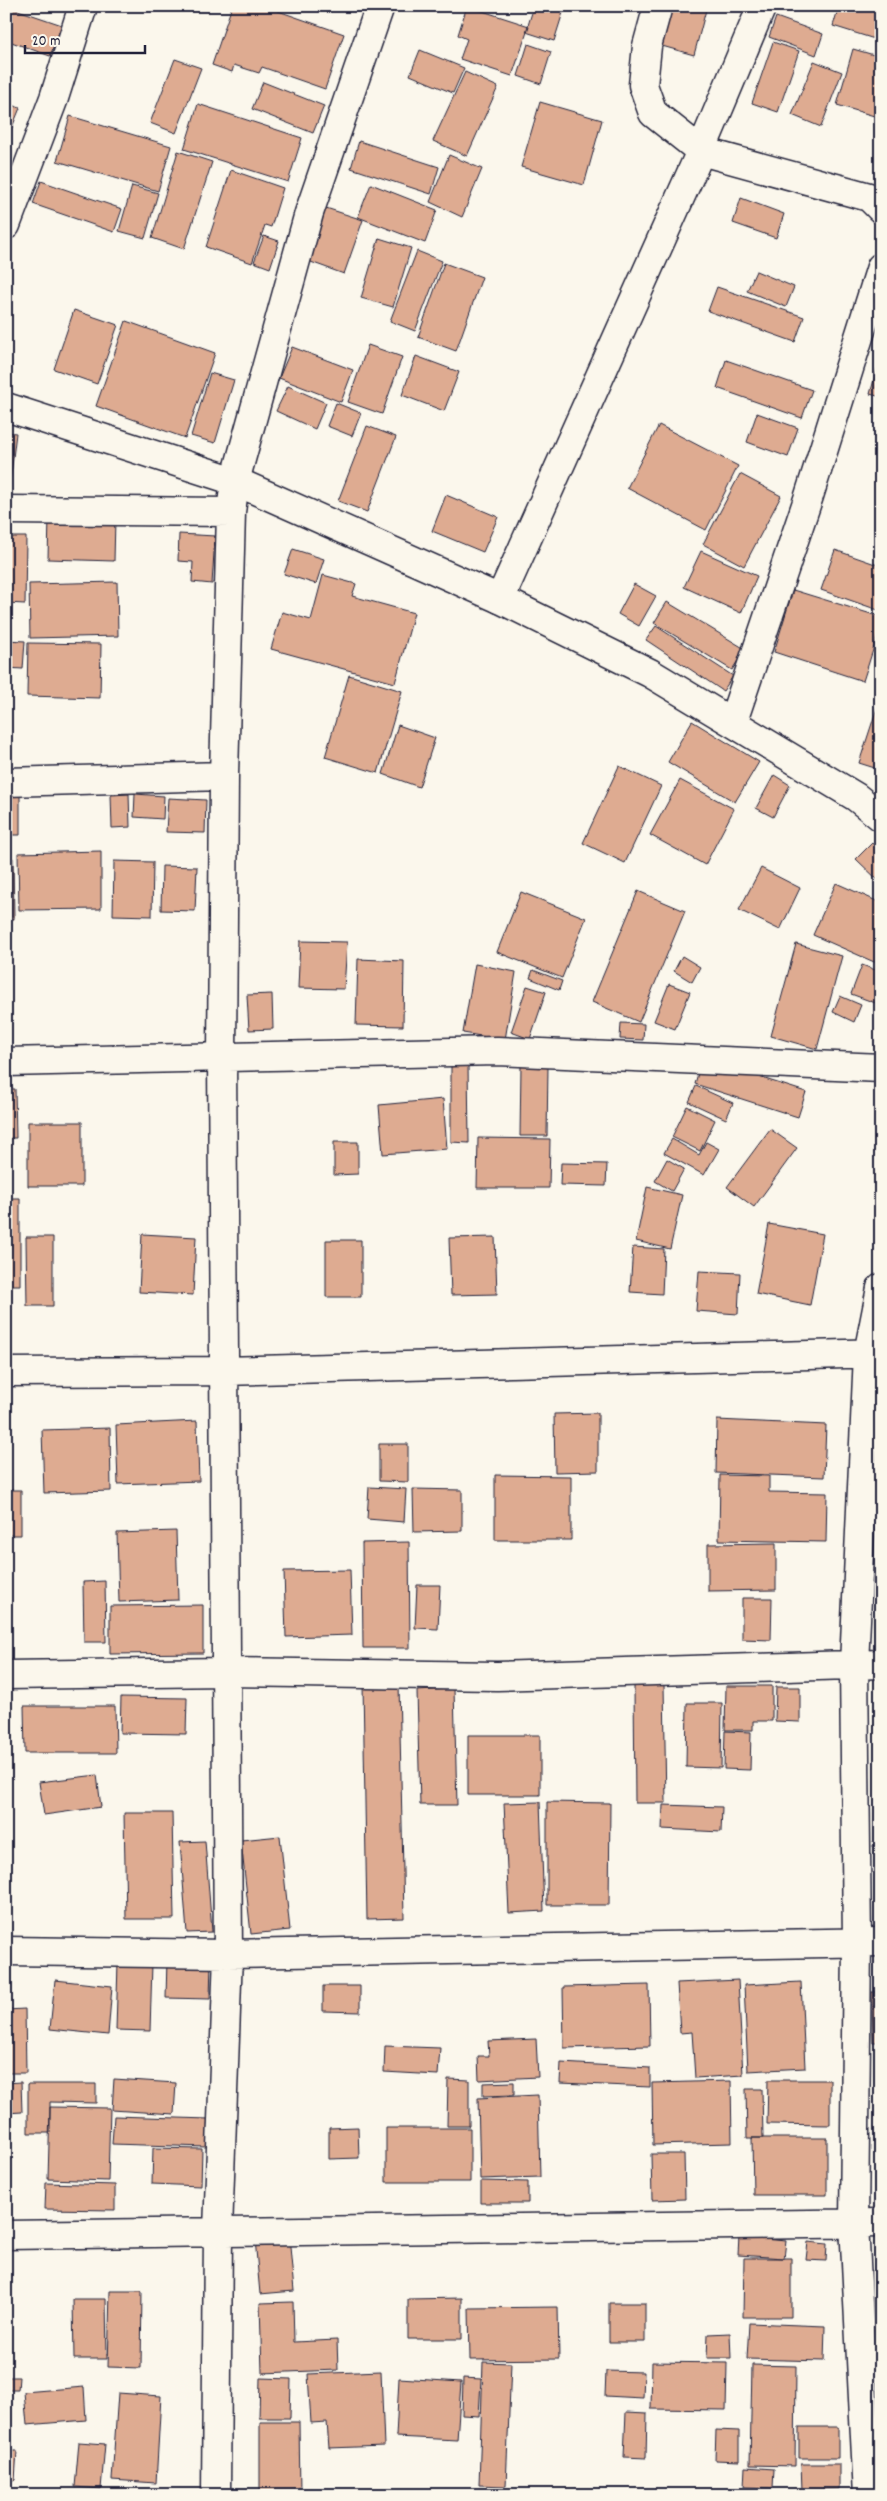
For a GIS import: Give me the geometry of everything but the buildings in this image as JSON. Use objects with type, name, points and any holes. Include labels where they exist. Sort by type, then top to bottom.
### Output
[{"type":"street","points":[[6,225],[54,98],[83,6]]},
{"type":"street","points":[[216,2495],[218,2231],[228,1954],[222,1057],[224,776],[231,512],[234,481],[309,213],[380,6]]},
{"type":"street","points":[[658,6],[648,46],[644,85],[653,113],[701,151],[869,197],[881,209]]},
{"type":"street","points":[[500,600],[701,151],[762,6]]},
{"type":"street","points":[[733,721],[809,496],[881,267]]},
{"type":"street","points":[[6,408],[234,481],[500,600],[650,673],[733,721],[856,797],[881,817]]},
{"type":"street","points":[[6,510],[231,512]]},
{"type":"street","points":[[6,782],[224,776]]},
{"type":"street","points":[[6,1062],[496,1051],[881,1068]]},
{"type":"street","points":[[868,2495],[854,2224],[869,1943],[868,1665],[874,1353],[881,1288]]},
{"type":"street","points":[[6,1372],[223,1371],[874,1353]]},
{"type":"street","points":[[6,1675],[226,1672],[497,1676],[868,1665]]},
{"type":"street","points":[[6,1952],[228,1954],[869,1943]]},
{"type":"street","points":[[6,2235],[881,2223]]}]
